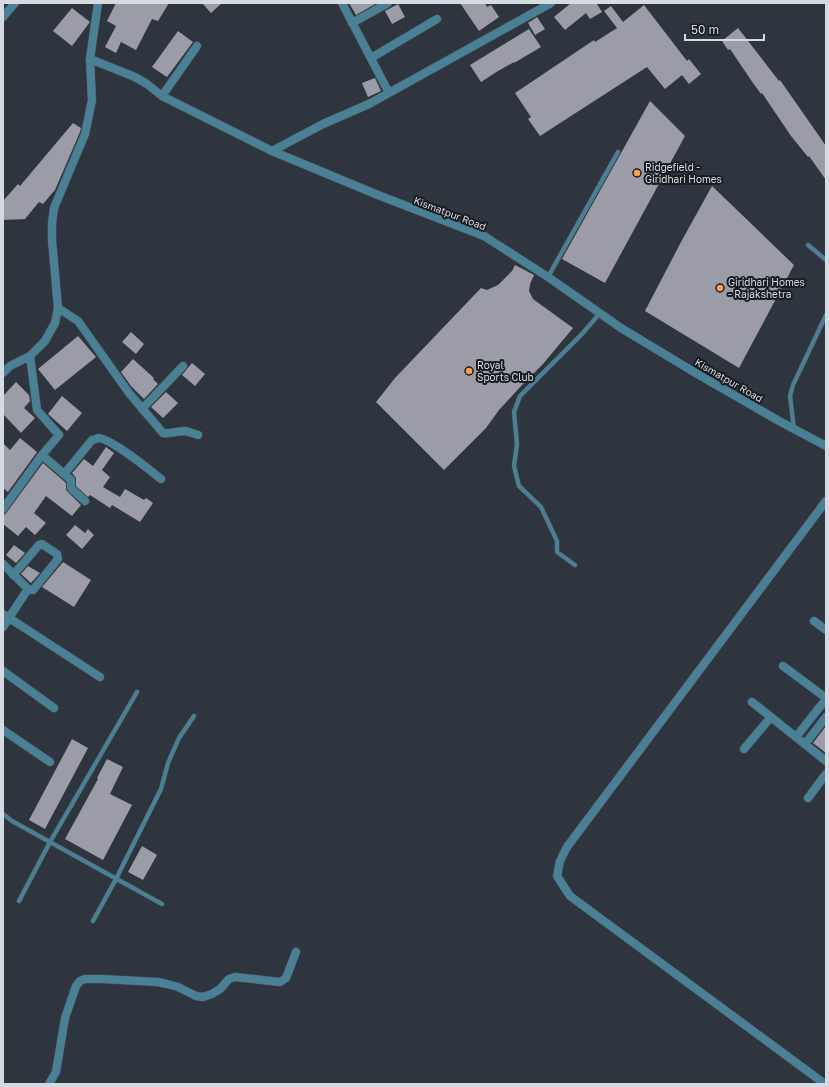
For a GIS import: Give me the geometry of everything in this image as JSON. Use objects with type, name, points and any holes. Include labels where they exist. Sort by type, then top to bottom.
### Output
[{"type":"street","points":[[3,17],[15,3]]},
{"type":"street","points":[[3,373],[10,366],[30,356],[45,341],[55,323],[58,308],[52,240],[54,208],[85,134],[92,100],[90,59],[98,3]]},
{"type":"street","points":[[342,3],[389,93]]},
{"type":"street","points":[[352,22],[388,3]]},
{"type":"street","points":[[272,151],[323,124],[363,107],[551,3]]},
{"type":"street","points":[[371,58],[437,19]]},
{"type":"street","points":[[162,96],[198,46]]},
{"type":"street","name":"Kismatpur Road","points":[[90,59],[136,77],[162,96],[272,151],[378,196],[484,236],[548,276],[621,328],[699,375],[826,446]]},
{"type":"street","points":[[58,308],[78,321],[129,393],[162,432],[171,434],[187,431],[198,436]]},
{"type":"street","points":[[4,508],[42,455],[59,435],[37,410],[30,356]]},
{"type":"street","points":[[142,409],[183,366]]},
{"type":"street","points":[[65,473],[92,440],[98,438],[117,447],[161,479]]},
{"type":"street","points":[[42,455],[65,473],[71,480],[71,488],[85,501]]},
{"type":"street","points":[[825,1084],[570,896],[557,876],[560,861],[567,847],[826,501]]},
{"type":"street","points":[[3,564],[13,574],[28,589],[33,590],[58,559],[57,554],[42,544],[39,545],[13,574]]},
{"type":"street","points":[[3,627],[6,616],[28,589]]},
{"type":"street","points":[[6,616],[100,677]]},
{"type":"street","points":[[814,621],[826,630]]},
{"type":"street","points":[[783,666],[826,698],[796,737]]},
{"type":"street","points":[[3,671],[54,708]]},
{"type":"street","points":[[752,702],[826,761]]},
{"type":"street","points":[[744,749],[771,717]]},
{"type":"street","points":[[805,744],[826,717]]},
{"type":"street","points":[[3,730],[50,762]]},
{"type":"street","points":[[808,798],[826,774]]},
{"type":"street","points":[[50,1084],[56,1072],[67,1013],[76,986],[80,981],[85,979],[102,979],[167,984],[196,996],[203,997],[220,989],[229,978],[235,977],[280,982],[286,978],[296,952]]},
{"type":"lane","points":[[548,276],[618,152]]},
{"type":"lane","points":[[808,245],[826,260]]},
{"type":"lane","points":[[575,565],[557,552],[557,541],[541,507],[519,486],[514,466],[517,444],[514,412],[520,396],[582,334],[600,313]]},
{"type":"lane","points":[[794,429],[790,396],[793,385],[826,315]]},
{"type":"lane","points":[[19,901],[50,842],[137,692]]},
{"type":"lane","points":[[93,922],[161,789],[168,763],[180,738],[194,716]]},
{"type":"lane","points":[[3,814],[12,821],[162,904]]},
{"type":"building","points":[[116,3],[169,3],[158,21],[152,19],[136,50],[121,42],[116,53],[105,47],[116,26],[107,21]]},
{"type":"building","points":[[202,3],[222,3],[211,13]]},
{"type":"building","points":[[349,3],[377,3],[356,15]]},
{"type":"building","points":[[460,3],[485,3],[487,7],[491,5],[499,17],[479,31]]},
{"type":"building","points":[[571,3],[598,3],[597,4],[602,12],[590,19],[586,13],[565,30],[554,17]]},
{"type":"building","points":[[398,4],[405,17],[392,24],[385,11]]},
{"type":"building","points":[[644,5],[687,61],[689,59],[701,74],[689,84],[682,75],[665,89],[647,67],[540,136],[528,119],[531,117],[515,93],[594,40],[595,42],[617,28],[604,11],[611,6],[623,22]]},
{"type":"building","points":[[72,8],[90,22],[72,46],[53,31]]},
{"type":"building","points":[[537,17],[545,29],[535,35],[528,23]]},
{"type":"building","points":[[738,28],[779,81],[780,80],[826,146],[826,180],[809,156],[808,157],[791,136],[762,93],[761,94],[730,49],[728,50],[722,41]]},
{"type":"building","points":[[529,29],[541,47],[481,82],[470,65]]},
{"type":"building","points":[[178,31],[193,42],[167,77],[152,67]]},
{"type":"building","points":[[375,78],[381,91],[368,97],[362,83]]},
{"type":"building","name":"Ridgefield - Giridhari Homes","points":[[650,101],[685,136],[605,283],[562,259]]},
{"type":"building","points":[[73,123],[81,128],[80,132],[55,190],[43,204],[39,202],[25,219],[3,220],[3,201],[18,184],[20,186]]},
{"type":"building","name":"Giridhari Homes - Rajakshetra","points":[[712,186],[794,265],[739,368],[645,311]]},
{"type":"building","name":"Royal Sports Club","points":[[515,265],[534,275],[529,291],[533,299],[573,328],[543,364],[499,410],[486,428],[444,470],[376,402],[395,378],[481,288],[487,290],[498,285],[512,271]]},
{"type":"building","points":[[131,332],[144,344],[136,354],[122,342]]},
{"type":"building","points":[[78,336],[96,357],[55,390],[38,369]]},
{"type":"building","points":[[133,359],[154,378],[153,379],[158,384],[144,399],[131,386],[121,372]]},
{"type":"building","points":[[192,363],[205,374],[195,386],[182,375]]},
{"type":"building","points":[[16,382],[29,395],[30,401],[24,408],[35,418],[21,433],[3,414],[3,396]]},
{"type":"building","points":[[166,392],[178,403],[163,418],[151,407]]},
{"type":"building","points":[[62,396],[82,413],[67,431],[48,414]]},
{"type":"building","points":[[20,438],[37,452],[8,492],[3,488],[3,443],[10,450]]},
{"type":"building","points":[[106,447],[114,453],[102,470],[110,477],[103,487],[120,497],[125,489],[144,500],[146,498],[153,503],[140,522],[112,505],[110,508],[90,495],[88,497],[76,486],[76,478],[72,473],[84,459],[93,466]]},
{"type":"building","points":[[43,463],[66,483],[66,490],[81,505],[72,516],[46,496],[34,513],[46,523],[35,535],[26,527],[18,536],[3,524],[3,516]]},
{"type":"building","points":[[75,525],[85,533],[88,529],[94,535],[82,549],[66,535]]},
{"type":"building","points":[[14,545],[25,553],[16,563],[6,555]]},
{"type":"building","points":[[63,562],[91,580],[74,607],[42,587]]},
{"type":"building","points":[[28,566],[40,573],[31,583],[21,574]]},
{"type":"building","points":[[826,726],[826,753],[813,743]]},
{"type":"building","points":[[72,739],[88,748],[45,829],[29,820]]},
{"type":"building","points":[[107,759],[123,767],[110,794],[132,805],[103,860],[65,839],[98,779],[97,778]]},
{"type":"building","points":[[142,846],[157,855],[143,880],[128,872]]},
{"type":"place","name":"Ridgefield - Giridhari Homes","points":[[637,173]]},
{"type":"place","name":"Giridhari Homes - Rajakshetra","points":[[720,288]]},
{"type":"place","name":"Royal Sports Club","points":[[469,371]]}]
